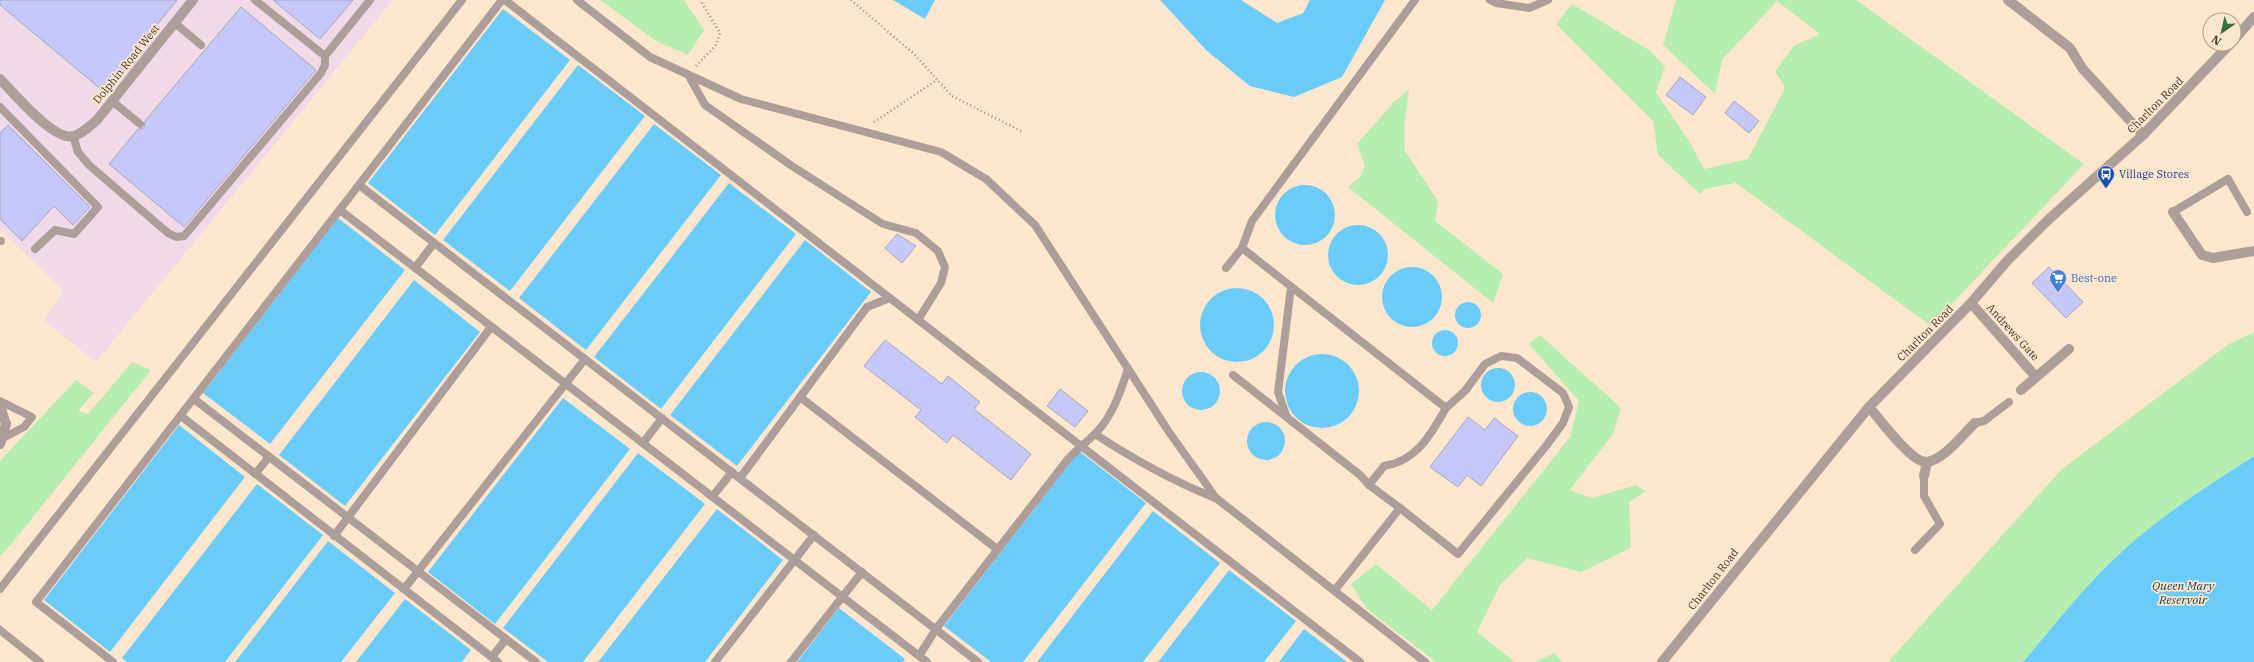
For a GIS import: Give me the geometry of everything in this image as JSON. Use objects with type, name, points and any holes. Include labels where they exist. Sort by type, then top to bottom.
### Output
[{"type":"street","name":"Dolphin Road West","points":[[73,136],[85,130],[97,120],[193,0]]},
{"type":"street","points":[[2008,0],[2070,48],[2082,68],[2143,135]]},
{"type":"street","points":[[2242,31],[2254,17]]},
{"type":"street","name":"Charlton Road","points":[[1662,662],[1869,407],[1971,304],[2007,261],[2048,220],[2143,135],[2222,52]]},
{"type":"street","points":[[0,79],[47,126],[60,135],[73,136]]},
{"type":"street","points":[[2173,212],[2202,255],[2213,258],[2254,251]]},
{"type":"street","name":"Andrews Gate","points":[[1971,304],[2036,377]]},
{"type":"street","name":"Andrews Gate","points":[[2021,390],[2069,349]]},
{"type":"street","points":[[0,406],[6,424],[2,441]]},
{"type":"street","points":[[1869,407],[1903,446],[1921,461],[1927,462],[1943,454],[1975,423]]},
{"type":"street","points":[[1924,476],[1927,462]]},
{"type":"lane","points":[[255,0],[325,56]]},
{"type":"lane","points":[[73,136],[78,152],[95,171],[168,233],[176,237],[184,236],[321,73],[325,65],[325,56],[370,0]]},
{"type":"lane","points":[[0,589],[462,0]]},
{"type":"lane","points":[[113,662],[36,602],[502,0]]},
{"type":"lane","points":[[505,0],[1360,662]]},
{"type":"lane","points":[[577,0],[650,57],[741,99],[941,152],[986,179],[1035,225],[1169,432],[1216,498]]},
{"type":"lane","points":[[1226,268],[1242,248],[1252,221],[1415,0]]},
{"type":"lane","points":[[1490,0],[1496,3],[1529,8],[1548,0]]},
{"type":"lane","points":[[175,23],[201,45]]},
{"type":"lane","points":[[689,76],[705,105],[792,166],[883,224],[916,233],[938,251],[945,267],[941,283],[918,320]]},
{"type":"lane","points":[[112,101],[140,124]]},
{"type":"lane","points":[[0,108],[3,117],[98,207],[74,234],[55,230],[36,249]]},
{"type":"lane","points":[[2173,212],[2228,179],[2248,212]]},
{"type":"lane","points":[[359,185],[978,662]]},
{"type":"lane","points":[[340,210],[927,662]]},
{"type":"lane","points":[[415,268],[434,243]]},
{"type":"lane","points":[[1242,248],[1446,408]]},
{"type":"lane","points":[[1289,419],[1281,405],[1278,392],[1291,287]]},
{"type":"lane","points":[[740,478],[867,307],[890,298]]},
{"type":"lane","points":[[334,536],[491,327]]},
{"type":"lane","points":[[1233,375],[1360,475],[1369,485],[1458,554],[1546,446],[1563,422],[1569,407],[1563,393],[1518,358],[1501,356],[1485,364],[1465,391],[1446,408],[1428,440],[1399,464],[1384,466],[1369,485]]},
{"type":"lane","points":[[404,590],[585,359]]},
{"type":"lane","points":[[919,656],[936,629],[997,549],[1080,445],[1096,434],[1116,405],[1128,369]]},
{"type":"lane","points":[[800,397],[997,549]]},
{"type":"lane","points":[[194,399],[536,662]]},
{"type":"lane","points":[[0,401],[32,416],[24,427],[2,441]]},
{"type":"lane","points":[[1975,423],[1984,421],[2009,402]]},
{"type":"lane","points":[[181,416],[495,660],[506,639]]},
{"type":"lane","points":[[642,443],[662,418]]},
{"type":"lane","points":[[1096,434],[1122,452],[1185,486],[1216,498],[1425,662]]},
{"type":"lane","points":[[255,474],[269,457]]},
{"type":"lane","points":[[712,497],[732,472]]},
{"type":"lane","points":[[1915,550],[1940,524],[1924,496],[1924,476]]},
{"type":"lane","points":[[1335,590],[1400,508]]},
{"type":"lane","points":[[715,662],[814,535]]},
{"type":"lane","points":[[791,662],[862,572]]},
{"type":"lane","points":[[0,630],[40,662]]},
{"type":"path","points":[[689,76],[703,56],[716,45],[720,33],[700,0]]},
{"type":"path","points":[[851,0],[913,53],[952,96],[1021,131]]},
{"type":"path","points":[[860,131],[937,80]]},
{"type":"shaded area","points":[[0,0],[393,0],[96,362],[44,321],[63,291],[0,229]]},
{"type":"green space","points":[[600,0],[684,0],[704,30],[688,55],[656,41]]},
{"type":"green space","points":[[1676,0],[1856,0],[2084,164],[1931,326],[1736,183],[1705,189],[1700,194],[1658,155],[1653,121],[1556,24],[1572,4],[1649,50],[1665,67],[1656,93],[1688,139],[1704,169],[1748,159],[1785,88],[1775,71],[1794,46],[1820,34],[1777,1],[1722,60],[1715,94],[1663,45]]},
{"type":"green space","points":[[1409,89],[1404,126],[1405,151],[1438,201],[1435,221],[1503,274],[1493,303],[1348,187],[1360,177],[1365,166],[1357,144],[1393,103]]},
{"type":"green space","points":[[2254,332],[2254,456],[2180,505],[2128,546],[2112,561],[2066,611],[2023,662],[1888,662],[2062,469],[2229,344]]},
{"type":"green space","points":[[1540,335],[1621,408],[1613,434],[1570,490],[1592,498],[1636,485],[1646,491],[1629,502],[1631,548],[1581,572],[1527,558],[1500,585],[1477,632],[1515,662],[1436,662],[1367,609],[1351,584],[1376,564],[1432,610],[1570,437],[1579,401],[1529,344]]},
{"type":"green space","points":[[132,362],[151,370],[13,542],[0,556],[0,461],[76,380],[94,393],[78,411],[88,414]]},
{"type":"green space","points":[[1554,653],[1563,662],[1535,662]]},
{"type":"water","points":[[893,0],[935,0],[925,19]]},
{"type":"water","points":[[1160,0],[1241,0],[1277,23],[1303,13],[1310,0],[1385,0],[1342,77],[1294,97],[1250,86],[1207,51]]},
{"type":"water","points":[[503,9],[570,60],[435,235],[368,183]]},
{"type":"water","points":[[578,65],[645,116],[510,291],[443,240]]},
{"type":"water","points":[[654,124],[721,175],[586,350],[519,298]]},
{"type":"water","points":[[729,183],[796,234],[661,409],[594,357]]},
{"type":"water","points":[[1305,185],[1322,190],[1330,198],[1335,215],[1330,232],[1322,240],[1305,245],[1288,240],[1280,232],[1275,215],[1280,198],[1288,190]]},
{"type":"water","points":[[338,218],[405,270],[270,444],[203,393]]},
{"type":"water","points":[[1358,225],[1375,230],[1383,238],[1388,255],[1383,272],[1375,280],[1358,285],[1341,280],[1333,272],[1328,255],[1333,238],[1341,230]]},
{"type":"water","points":[[805,240],[871,292],[737,466],[670,415]]},
{"type":"water","points":[[1412,267],[1429,272],[1437,280],[1442,297],[1437,314],[1429,322],[1412,327],[1395,322],[1387,314],[1382,297],[1387,280],[1395,272]]},
{"type":"water","points":[[414,280],[480,332],[345,506],[279,455]]},
{"type":"water","points":[[1237,288],[1258,294],[1268,304],[1274,325],[1268,346],[1258,356],[1237,362],[1216,356],[1206,346],[1200,325],[1206,304],[1216,294]]},
{"type":"water","points":[[1468,302],[1477,306],[1481,315],[1477,324],[1468,328],[1459,324],[1455,315],[1459,306]]},
{"type":"water","points":[[1445,330],[1454,334],[1458,343],[1454,352],[1445,356],[1436,352],[1432,343],[1436,334]]},
{"type":"water","points":[[1322,354],[1343,360],[1353,370],[1359,391],[1353,412],[1343,422],[1322,428],[1301,422],[1291,412],[1285,391],[1291,370],[1301,360]]},
{"type":"water","points":[[1498,368],[1510,373],[1515,385],[1510,397],[1498,402],[1486,397],[1481,385],[1486,373]]},
{"type":"water","points":[[1197,372],[1205,372],[1215,377],[1219,384],[1219,398],[1215,405],[1205,410],[1197,410],[1187,405],[1185,402],[1182,395],[1182,387],[1187,377],[1190,375]]},
{"type":"water","points":[[1530,392],[1542,397],[1547,409],[1542,421],[1530,426],[1518,421],[1513,409],[1518,397]]},
{"type":"water","points":[[563,398],[630,449],[495,624],[428,572]]},
{"type":"water","points":[[1262,422],[1270,422],[1280,427],[1284,434],[1284,448],[1280,455],[1270,460],[1262,460],[1252,455],[1250,452],[1247,445],[1247,437],[1252,427],[1255,425]]},
{"type":"water","points":[[179,425],[245,477],[110,652],[44,600]]},
{"type":"water","points":[[1079,451],[1146,503],[1023,662],[991,662],[944,626]]},
{"type":"water","points":[[638,453],[705,504],[583,662],[548,662],[503,628]]},
{"type":"water","name":"Queen Mary Reservoir","points":[[2254,456],[2254,662],[2023,662],[2066,610],[2128,546],[2180,505]]},
{"type":"water","points":[[257,484],[323,535],[225,662],[127,662],[122,658]]},
{"type":"water","points":[[717,509],[783,560],[705,662],[598,662]]},
{"type":"water","points":[[1153,511],[1220,563],[1143,662],[1037,662]]},
{"type":"water","points":[[328,541],[395,593],[341,662],[235,662]]},
{"type":"water","points":[[1229,570],[1296,621],[1264,662],[1158,662]]},
{"type":"water","points":[[405,599],[471,650],[462,662],[356,662]]},
{"type":"water","points":[[839,608],[905,659],[903,662],[797,662]]},
{"type":"water","points":[[1304,629],[1347,662],[1279,662]]},
{"type":"building","points":[[0,0],[177,0],[103,91],[0,5]]},
{"type":"building","points":[[273,0],[353,0],[320,39]]},
{"type":"building","points":[[241,7],[316,70],[184,227],[109,164],[138,129],[144,128],[145,121]]},
{"type":"building","points":[[1680,77],[1706,97],[1693,115],[1666,95]]},
{"type":"building","points":[[1734,101],[1759,121],[1749,133],[1725,113]]},
{"type":"building","points":[[8,125],[90,207],[73,225],[54,206],[22,241],[0,219],[0,133]]},
{"type":"building","points":[[897,234],[916,246],[902,263],[885,248]]},
{"type":"building","name":"Best-one","points":[[2049,267],[2083,302],[2066,318],[2032,283]]},
{"type":"building","points":[[885,340],[942,384],[948,376],[980,402],[974,409],[1031,454],[1011,480],[953,435],[947,443],[915,417],[921,410],[864,366]]},
{"type":"building","points":[[1060,389],[1088,411],[1075,427],[1047,406]]},
{"type":"building","points":[[1468,417],[1485,430],[1494,418],[1518,436],[1481,486],[1467,475],[1458,487],[1430,467]]},
{"type":"place","name":"Village Stores","points":[[2106,189]]},
{"type":"place","name":"Best-one","points":[[2058,293]]}]
